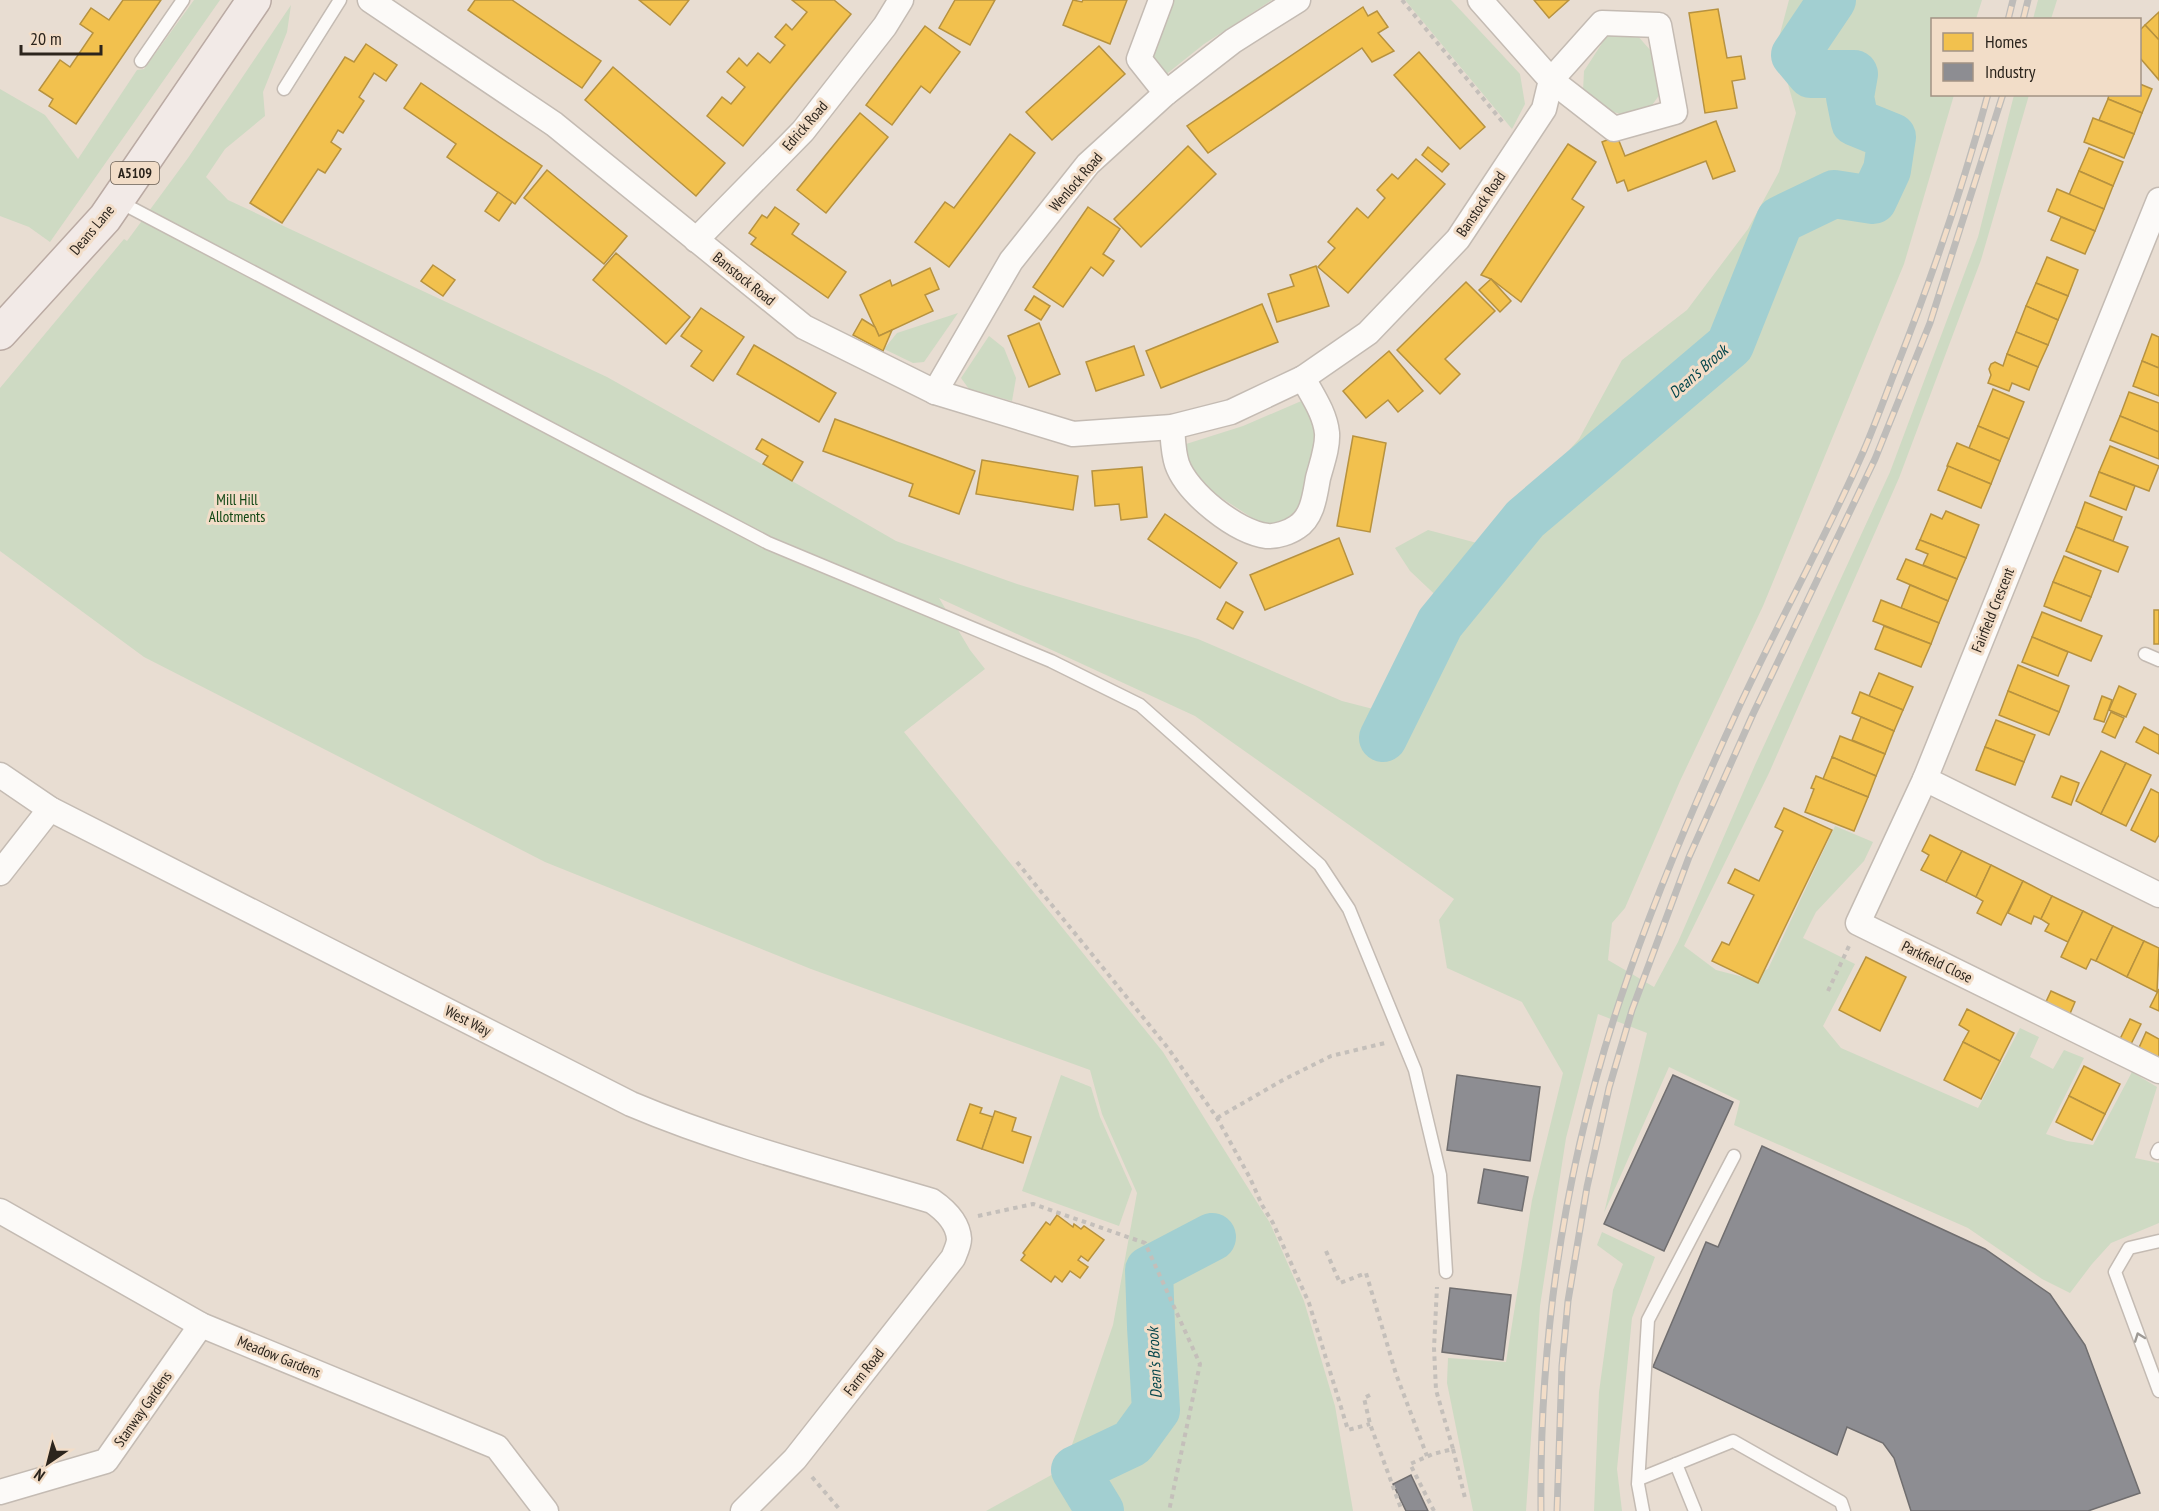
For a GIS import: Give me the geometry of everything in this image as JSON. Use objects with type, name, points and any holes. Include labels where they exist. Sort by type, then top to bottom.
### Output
[{"type":"main road","name":"Deans Lane","points":[[0,333],[105,218],[254,0]]},
{"type":"street","name":"Banstock Road","points":[[370,0],[554,124],[804,327],[935,392],[1073,434],[1172,428],[1231,412],[1303,378],[1368,333],[1458,239],[1544,110],[1551,80]]},
{"type":"street","name":"Edrick Road","points":[[696,240],[802,131],[885,26],[901,0]]},
{"type":"street","points":[[1161,0],[1139,59],[1166,93]]},
{"type":"street","name":"Wenlock Road","points":[[935,392],[1011,261],[1088,164],[1166,93],[1233,41],[1297,0]]},
{"type":"street","points":[[1480,0],[1551,80],[1614,129],[1675,112],[1659,25],[1602,23],[1551,80]]},
{"type":"street","name":"Fairfield Crescent","points":[[1925,779],[2159,200]]},
{"type":"street","points":[[1172,428],[1176,463],[1182,475],[1204,501],[1238,524],[1255,532],[1269,536],[1285,533],[1298,526],[1309,511],[1326,445],[1325,421],[1303,378]]},
{"type":"street","name":"West Way","points":[[0,775],[50,809],[631,1104],[728,1141],[932,1201],[945,1210],[953,1221]]},
{"type":"street","points":[[1858,923],[1925,779],[2159,895]]},
{"type":"street","points":[[0,873],[50,809]]},
{"type":"street","name":"Parkfield Close","points":[[1858,923],[2159,1071]]},
{"type":"street","name":"Meadow Gardens","points":[[0,1211],[201,1325],[497,1447],[546,1511]]},
{"type":"street","name":"Farm Road","points":[[743,1511],[795,1459],[953,1258],[959,1240],[953,1221]]},
{"type":"street","name":"Stanway Gardens","points":[[0,1492],[106,1461],[201,1325]]},
{"type":"lane","points":[[141,61],[183,0]]},
{"type":"lane","points":[[284,89],[340,0]]},
{"type":"lane","points":[[117,200],[768,543],[1051,661],[1140,705],[1320,865],[1349,909],[1415,1070],[1440,1175],[1446,1272]]},
{"type":"lane","points":[[2145,654],[2159,660]]},
{"type":"lane","points":[[1643,1511],[1639,1479],[1648,1320],[1734,1156]]},
{"type":"lane","points":[[2159,1241],[2129,1248],[2115,1272],[2159,1391]]},
{"type":"lane","points":[[1639,1479],[1732,1441],[1841,1502],[1844,1511]]},
{"type":"lane","points":[[1676,1464],[1695,1511]]},
{"type":"path","points":[[1402,0],[1521,144]]},
{"type":"path","points":[[1017,862],[1154,1030],[1217,1118],[1274,1223],[1309,1303],[1348,1430],[1370,1424]]},
{"type":"path","points":[[1828,991],[1858,923]]},
{"type":"path","points":[[1217,1118],[1283,1080],[1331,1056],[1403,1039]]},
{"type":"path","points":[[953,1221],[1033,1204],[1144,1243],[1200,1364],[1169,1511]]},
{"type":"path","points":[[1326,1251],[1340,1283],[1366,1273],[1396,1374],[1427,1456]]},
{"type":"path","points":[[1446,1272],[1437,1285],[1434,1370],[1436,1390],[1465,1498]]},
{"type":"path","points":[[1370,1395],[1364,1398],[1370,1424],[1402,1511]]},
{"type":"path","points":[[1434,1511],[1410,1464],[1427,1456],[1453,1449]]},
{"type":"path","points":[[795,1459],[841,1511]]},
{"type":"green space","points":[[194,0],[220,0],[50,242],[29,227],[0,216],[0,89],[45,115],[78,159],[137,70],[144,69]]},
{"type":"green space","points":[[1169,0],[1272,0],[1204,44],[1164,76],[1154,63],[1152,47]]},
{"type":"green space","points":[[1405,0],[1451,0],[1520,74],[1525,104],[1512,129]]},
{"type":"green space","name":"Mill Hill Allotments","points":[[1789,0],[1982,0],[1976,18],[1931,18],[1931,96],[1954,96],[1904,264],[1763,606],[1680,781],[1625,908],[1612,923],[1608,960],[1654,987],[1678,942],[1755,765],[1890,472],[1978,237],[2014,96],[2029,96],[1981,260],[1899,478],[1769,773],[1684,946],[1716,970],[1747,978],[1768,969],[1835,826],[1873,842],[1864,861],[1816,912],[1803,938],[1855,964],[1823,1026],[1841,1048],[1978,1108],[2020,1028],[2039,1037],[2030,1057],[2053,1069],[2064,1050],[2084,1058],[2046,1134],[2067,1141],[2093,1145],[2132,1072],[2157,1087],[2135,1158],[2159,1163],[2159,1223],[2111,1243],[2070,1293],[2042,1279],[1968,1228],[1734,1125],[1740,1101],[1669,1067],[1604,1213],[1647,1033],[1598,1014],[1566,1138],[1540,1306],[1526,1511],[1473,1511],[1447,1383],[1448,1358],[1506,1362],[1532,1200],[1563,1073],[1522,1002],[1447,968],[1439,920],[1454,899],[1195,716],[939,598],[970,650],[985,669],[904,732],[1163,1052],[1270,1223],[1304,1301],[1335,1406],[1353,1511],[986,1511],[1064,1468],[1113,1325],[1137,1193],[1102,1114],[1090,1070],[811,969],[545,862],[144,657],[0,551],[0,388],[124,239],[127,241],[188,158],[291,5],[287,32],[263,92],[265,116],[225,149],[206,177],[228,200],[607,377],[896,541],[1017,584],[1198,639],[1342,701],[1377,710],[1423,645],[1446,605],[1410,571],[1395,548],[1428,530],[1477,543],[1525,500],[1579,439],[1622,360],[1687,310],[1748,229],[1779,172],[1796,113],[1777,45]]},
{"type":"green space","points":[[2038,0],[2057,0],[2051,18],[2033,18]]},
{"type":"green space","points":[[1608,34],[1636,34],[1651,51],[1659,76],[1660,94],[1650,108],[1624,115],[1610,111],[1583,91],[1584,71]]},
{"type":"green space","points":[[958,313],[924,362],[913,363],[884,349],[897,333]]},
{"type":"green space","points":[[989,336],[1004,348],[1016,378],[1012,401],[969,389],[961,378]]},
{"type":"green space","points":[[1306,399],[1319,441],[1305,503],[1292,521],[1263,525],[1197,482],[1183,445],[1243,426]]},
{"type":"green space","points":[[1061,1075],[1091,1087],[1100,1117],[1132,1189],[1119,1226],[1022,1191]]},
{"type":"green space","points":[[1602,1232],[1655,1257],[1632,1318],[1617,1469],[1622,1511],[1594,1511],[1599,1392],[1613,1290],[1623,1264],[1597,1245]]},
{"type":"building: Homes","points":[[123,0],[161,0],[76,124],[49,106],[53,99],[39,90],[60,60],[70,67],[93,33],[80,24],[91,8],[109,20]]},
{"type":"building: Homes","points":[[475,0],[512,0],[601,61],[582,88],[468,10]]},
{"type":"building: Homes","points":[[639,0],[689,0],[670,25]]},
{"type":"building: Homes","points":[[792,0],[834,0],[851,14],[743,146],[707,116],[722,97],[731,104],[745,87],[727,72],[739,58],[747,66],[758,53],[770,63],[785,45],[775,37],[786,24],[792,30],[807,12]]},
{"type":"building: Homes","points":[[955,0],[995,0],[970,45],[939,28]]},
{"type":"building: Homes","points":[[1073,0],[1082,2],[1083,0],[1127,0],[1110,44],[1063,25]]},
{"type":"building: Homes","points":[[1534,0],[1569,0],[1549,18]]},
{"type":"building: Homes","points":[[1363,7],[1368,16],[1377,11],[1388,27],[1378,33],[1394,51],[1372,62],[1362,48],[1208,153],[1187,126]]},
{"type":"building: Homes","points":[[1718,9],[1727,58],[1741,56],[1745,79],[1732,81],[1737,108],[1705,113],[1689,13]]},
{"type":"building: Homes","points":[[2159,12],[2159,40],[2145,25]]},
{"type":"building: Homes","points":[[2145,25],[2159,40],[2159,80],[2141,59],[2141,29]]},
{"type":"building: Homes","points":[[925,26],[960,52],[930,93],[921,86],[892,125],[866,105]]},
{"type":"building: Homes","points":[[366,44],[397,65],[386,81],[374,73],[359,97],[364,101],[343,133],[338,130],[331,142],[341,149],[325,173],[318,169],[282,223],[250,203],[345,57],[354,62]]},
{"type":"building: Homes","points":[[1099,46],[1125,74],[1052,140],[1026,112]]},
{"type":"building: Homes","points":[[1419,52],[1485,127],[1460,149],[1394,75]]},
{"type":"building: Homes","points":[[613,67],[725,163],[696,196],[585,100]]},
{"type":"building: Homes","points":[[421,83],[542,166],[515,204],[447,157],[456,144],[404,108]]},
{"type":"building: Homes","points":[[2141,84],[2152,89],[2142,113],[2108,99],[2109,96],[2141,96]]},
{"type":"building: Homes","points":[[2108,99],[2142,113],[2134,134],[2099,120]]},
{"type":"building: Homes","points":[[860,113],[888,137],[826,213],[797,190]]},
{"type":"building: Homes","points":[[2093,118],[2134,134],[2124,158],[2084,142]]},
{"type":"building: Homes","points":[[1716,121],[1735,171],[1713,179],[1706,161],[1628,191],[1624,180],[1617,183],[1602,142],[1617,136],[1625,156]]},
{"type":"building: Homes","points":[[1010,134],[1035,153],[949,267],[915,242],[945,202],[954,208]]},
{"type":"building: Homes","points":[[1568,144],[1596,162],[1572,199],[1584,207],[1521,302],[1491,279],[1481,275]]},
{"type":"building: Homes","points":[[1188,146],[1216,174],[1141,247],[1114,219]]},
{"type":"building: Homes","points":[[1428,147],[1449,164],[1442,172],[1422,155]]},
{"type":"building: Homes","points":[[2089,148],[2123,162],[2113,186],[2079,171]]},
{"type":"building: Homes","points":[[1416,159],[1445,184],[1348,293],[1318,267],[1335,248],[1328,242],[1357,208],[1368,218],[1385,198],[1377,190],[1392,174],[1398,179]]},
{"type":"building: Homes","points":[[547,170],[627,236],[604,264],[524,198]]},
{"type":"building: Homes","points":[[2079,171],[2113,186],[2104,209],[2069,195]]},
{"type":"building: Homes","points":[[2057,189],[2104,209],[2095,231],[2048,211]]},
{"type":"building: Homes","points":[[498,192],[512,202],[499,221],[485,211]]},
{"type":"building: Homes","points":[[775,207],[799,224],[792,234],[846,272],[828,298],[751,244],[756,238],[749,233],[762,215],[767,218]]},
{"type":"building: Homes","points":[[1088,207],[1120,229],[1103,254],[1114,261],[1103,276],[1091,267],[1063,307],[1033,287]]},
{"type":"building: Homes","points":[[2061,217],[2095,231],[2085,254],[2051,240]]},
{"type":"building: Homes","points":[[616,253],[690,317],[666,344],[593,280]]},
{"type":"building: Homes","points":[[2047,257],[2078,270],[2068,296],[2036,283]]},
{"type":"building: Homes","points":[[433,265],[455,280],[443,296],[421,281]]},
{"type":"building: Homes","points":[[1316,266],[1329,306],[1277,322],[1268,294],[1294,286],[1290,275]]},
{"type":"building: Homes","points":[[930,268],[939,289],[925,295],[933,311],[879,336],[860,295],[890,280],[892,286]]},
{"type":"building: Homes","points":[[1491,279],[1511,301],[1500,312],[1479,290]]},
{"type":"building: Homes","points":[[1466,282],[1495,311],[1445,359],[1460,374],[1440,394],[1397,350]]},
{"type":"building: Homes","points":[[2036,283],[2068,296],[2058,320],[2026,306]]},
{"type":"building: Homes","points":[[1034,296],[1050,306],[1041,320],[1025,310]]},
{"type":"building: Homes","points":[[1262,304],[1278,342],[1161,388],[1146,351]]},
{"type":"building: Homes","points":[[2026,306],[2058,320],[2048,345],[2016,332]]},
{"type":"building: Homes","points":[[701,308],[744,337],[713,381],[691,366],[702,351],[681,336]]},
{"type":"building: Homes","points":[[862,319],[875,327],[879,336],[892,330],[883,351],[853,335]]},
{"type":"building: Homes","points":[[1039,323],[1060,374],[1029,387],[1008,336]]},
{"type":"building: Homes","points":[[2016,332],[2048,345],[2038,367],[2007,354]]},
{"type":"building: Homes","points":[[2152,334],[2159,337],[2159,368],[2142,361]]},
{"type":"building: Homes","points":[[754,345],[836,393],[819,422],[737,374]]},
{"type":"building: Homes","points":[[1134,346],[1144,375],[1096,391],[1086,362]]},
{"type":"building: Homes","points":[[1389,351],[1423,391],[1398,412],[1388,400],[1366,418],[1343,391]]},
{"type":"building: Homes","points":[[2007,354],[2038,367],[2029,390],[2012,383],[2009,391],[1988,383],[1991,364],[1995,362],[2003,366]]},
{"type":"building: Homes","points":[[2142,361],[2159,368],[2159,396],[2133,386]]},
{"type":"building: Homes","points":[[1993,389],[2024,402],[2009,439],[1978,426]]},
{"type":"building: Homes","points":[[2129,392],[2159,403],[2159,432],[2120,416]]},
{"type":"building: Homes","points":[[2120,416],[2159,432],[2159,459],[2110,440]]},
{"type":"building: Homes","points":[[835,419],[975,471],[959,514],[909,496],[913,484],[823,451]]},
{"type":"building: Homes","points":[[1978,426],[2009,439],[2000,461],[1969,448]]},
{"type":"building: Homes","points":[[1353,436],[1386,443],[1370,532],[1337,526]]},
{"type":"building: Homes","points":[[762,439],[803,462],[792,481],[763,464],[768,456],[756,449]]},
{"type":"building: Homes","points":[[1957,443],[2000,461],[1991,484],[1947,466]]},
{"type":"building: Homes","points":[[2110,446],[2159,466],[2149,491],[2099,472]]},
{"type":"building: Homes","points":[[982,460],[1078,476],[1073,510],[976,494]]},
{"type":"building: Homes","points":[[1948,466],[1991,484],[1981,508],[1938,490]]},
{"type":"building: Homes","points":[[1142,467],[1147,517],[1121,520],[1119,504],[1095,506],[1092,471]]},
{"type":"building: Homes","points":[[2099,472],[2135,486],[2126,510],[2090,496]]},
{"type":"building: Homes","points":[[2085,502],[2122,517],[2113,541],[2076,527]]},
{"type":"building: Homes","points":[[1946,511],[1979,525],[1966,558],[1920,540],[1931,514],[1942,519]]},
{"type":"building: Homes","points":[[1165,514],[1237,563],[1220,588],[1148,539]]},
{"type":"building: Homes","points":[[2076,527],[2128,547],[2118,572],[2066,551]]},
{"type":"building: Homes","points":[[1339,538],[1353,574],[1265,610],[1250,575]]},
{"type":"building: Homes","points":[[1920,540],[1966,558],[1957,579],[1923,565],[1928,554],[1916,549]]},
{"type":"building: Homes","points":[[2064,556],[2101,571],[2091,597],[2053,582]]},
{"type":"building: Homes","points":[[1906,559],[1957,579],[1948,601],[1897,579]]},
{"type":"building: Homes","points":[[2053,582],[2091,597],[2081,621],[2044,606]]},
{"type":"building: Homes","points":[[1910,585],[1948,601],[1939,623],[1901,608]]},
{"type":"building: Homes","points":[[1881,600],[1939,623],[1931,644],[1873,621]]},
{"type":"building: Homes","points":[[1226,602],[1243,612],[1233,629],[1217,619]]},
{"type":"building: Homes","points":[[2154,610],[2159,610],[2159,644],[2154,644]]},
{"type":"building: Homes","points":[[2042,612],[2102,636],[2091,661],[2032,637]]},
{"type":"building: Homes","points":[[1884,626],[1931,644],[1921,667],[1875,649]]},
{"type":"building: Homes","points":[[2032,637],[2068,652],[2058,676],[2022,662]]},
{"type":"building: Homes","points":[[2018,665],[2069,686],[2059,712],[2008,691]]},
{"type":"building: Homes","points":[[1879,673],[1913,687],[1903,710],[1869,696]]},
{"type":"building: Homes","points":[[2119,686],[2136,694],[2126,717],[2109,710]]},
{"type":"building: Homes","points":[[2008,691],[2059,712],[2049,735],[1999,715]]},
{"type":"building: Homes","points":[[1860,692],[1903,710],[1894,731],[1852,713]]},
{"type":"building: Homes","points":[[2102,696],[2112,700],[2104,722],[2094,719]]},
{"type":"building: Homes","points":[[2111,712],[2124,718],[2115,738],[2102,732]]},
{"type":"building: Homes","points":[[1861,717],[1894,731],[1885,754],[1852,740]]},
{"type":"building: Homes","points":[[1996,720],[2035,735],[2024,762],[1985,747]]},
{"type":"building: Homes","points":[[2144,727],[2159,735],[2159,754],[2136,742]]},
{"type":"building: Homes","points":[[1840,736],[1885,754],[1876,776],[1832,757]]},
{"type":"building: Homes","points":[[1985,747],[2024,762],[2015,785],[1976,770]]},
{"type":"building: Homes","points":[[2101,751],[2126,763],[2101,814],[2076,801]]},
{"type":"building: Homes","points":[[1832,757],[1876,776],[1868,797],[1823,779]]},
{"type":"building: Homes","points":[[2126,763],[2151,775],[2126,826],[2101,814]]},
{"type":"building: Homes","points":[[1816,776],[1868,797],[1854,831],[1805,812],[1814,789],[1811,788]]},
{"type":"building: Homes","points":[[2061,776],[2079,783],[2071,805],[2052,797]]},
{"type":"building: Homes","points":[[2151,789],[2159,793],[2159,835],[2155,842],[2131,830]]},
{"type":"building: Homes","points":[[1784,808],[1832,830],[1758,983],[1712,961],[1722,942],[1729,945],[1754,895],[1728,883],[1735,869],[1759,881],[1783,831],[1775,827]]},
{"type":"building: Homes","points":[[1930,835],[1962,851],[1946,882],[1921,870],[1929,855],[1922,851]]},
{"type":"building: Homes","points":[[1962,851],[1991,865],[1976,897],[1946,882]]},
{"type":"building: Homes","points":[[1991,865],[2023,881],[2001,925],[1977,913],[1983,901],[1976,897]]},
{"type":"building: Homes","points":[[2023,881],[2052,896],[2041,919],[2034,916],[2031,924],[2008,913]]},
{"type":"building: Homes","points":[[2052,896],[2083,911],[2068,942],[2045,931],[2049,924],[2041,919]]},
{"type":"building: Homes","points":[[2083,911],[2113,926],[2096,961],[2091,959],[2086,969],[2061,957]]},
{"type":"building: Homes","points":[[2113,926],[2144,941],[2127,977],[2096,961]]},
{"type":"building: Homes","points":[[2144,941],[2159,948],[2157,992],[2127,977]]},
{"type":"building: Homes","points":[[1866,957],[1906,977],[1880,1031],[1839,1010]]},
{"type":"building: Homes","points":[[2159,989],[2159,1011],[2150,1007]]},
{"type":"building: Homes","points":[[2051,991],[2075,1002],[2069,1016],[2045,1004]]},
{"type":"building: Homes","points":[[1967,1009],[2014,1033],[2000,1061],[1963,1042],[1969,1031],[1959,1025]]},
{"type":"building: Homes","points":[[2130,1019],[2141,1024],[2130,1046],[2119,1041]]},
{"type":"building: Homes","points":[[2146,1032],[2159,1039],[2159,1060],[2138,1050]]},
{"type":"building: Homes","points":[[1963,1042],[2000,1061],[1981,1099],[1944,1080]]},
{"type":"building: Homes","points":[[2084,1066],[2120,1084],[2105,1114],[2069,1096]]},
{"type":"building: Homes","points":[[2069,1096],[2105,1114],[2092,1140],[2056,1122]]},
{"type":"building: Homes","points":[[970,1104],[982,1108],[980,1113],[993,1117],[982,1149],[957,1140]]},
{"type":"building: Homes","points":[[995,1111],[1016,1118],[1012,1131],[1031,1137],[1023,1163],[982,1149]]},
{"type":"building: Homes","points":[[1057,1215],[1073,1227],[1074,1224],[1081,1229],[1084,1226],[1104,1240],[1088,1261],[1081,1256],[1078,1260],[1088,1267],[1080,1278],[1070,1271],[1062,1282],[1055,1276],[1051,1282],[1021,1260],[1025,1255],[1023,1253],[1046,1222],[1050,1225]]},
{"type":"building: Industry","points":[[1457,1075],[1540,1087],[1530,1161],[1447,1150]]},
{"type":"building: Industry","points":[[1673,1075],[1733,1102],[1664,1251],[1604,1224]]},
{"type":"building: Industry","points":[[1762,1146],[1985,1249],[2050,1294],[2085,1345],[2140,1493],[2088,1511],[1911,1511],[1894,1458],[1883,1443],[1847,1427],[1837,1455],[1653,1367],[1706,1242],[1718,1247]]},
{"type":"building: Industry","points":[[1484,1169],[1528,1177],[1522,1211],[1478,1203]]},
{"type":"building: Industry","points":[[1450,1288],[1511,1295],[1503,1360],[1442,1352]]},
{"type":"building: Industry","points":[[1411,1475],[1428,1511],[1406,1511],[1393,1484]]},
{"type":"waterway","name":"Dean's Brook","points":[[1383,738],[1440,623],[1525,519],[1730,345],[1780,220],[1834,194],[1873,200],[1887,170],[1892,137],[1855,122],[1850,97],[1854,74],[1811,74],[1795,55],[1832,0]]},
{"type":"waterway","name":"Dean's Brook","points":[[1100,1511],[1075,1470],[1132,1443],[1156,1410],[1149,1270],[1212,1237]]},
{"type":"railway","points":[[2008,18],[2013,0]]},
{"type":"railway","points":[[2024,18],[2028,0]]},
{"type":"railway","points":[[1541,1511],[1545,1381],[1559,1253],[1584,1125],[1620,1000],[1675,852],[1706,779],[1868,440],[1935,265],[1987,96]]},
{"type":"railway","points":[[1557,1511],[1562,1366],[1568,1301],[1587,1187],[1609,1088],[1632,1010],[1689,857],[1753,714],[1875,459],[1930,323],[2002,96]]}]
